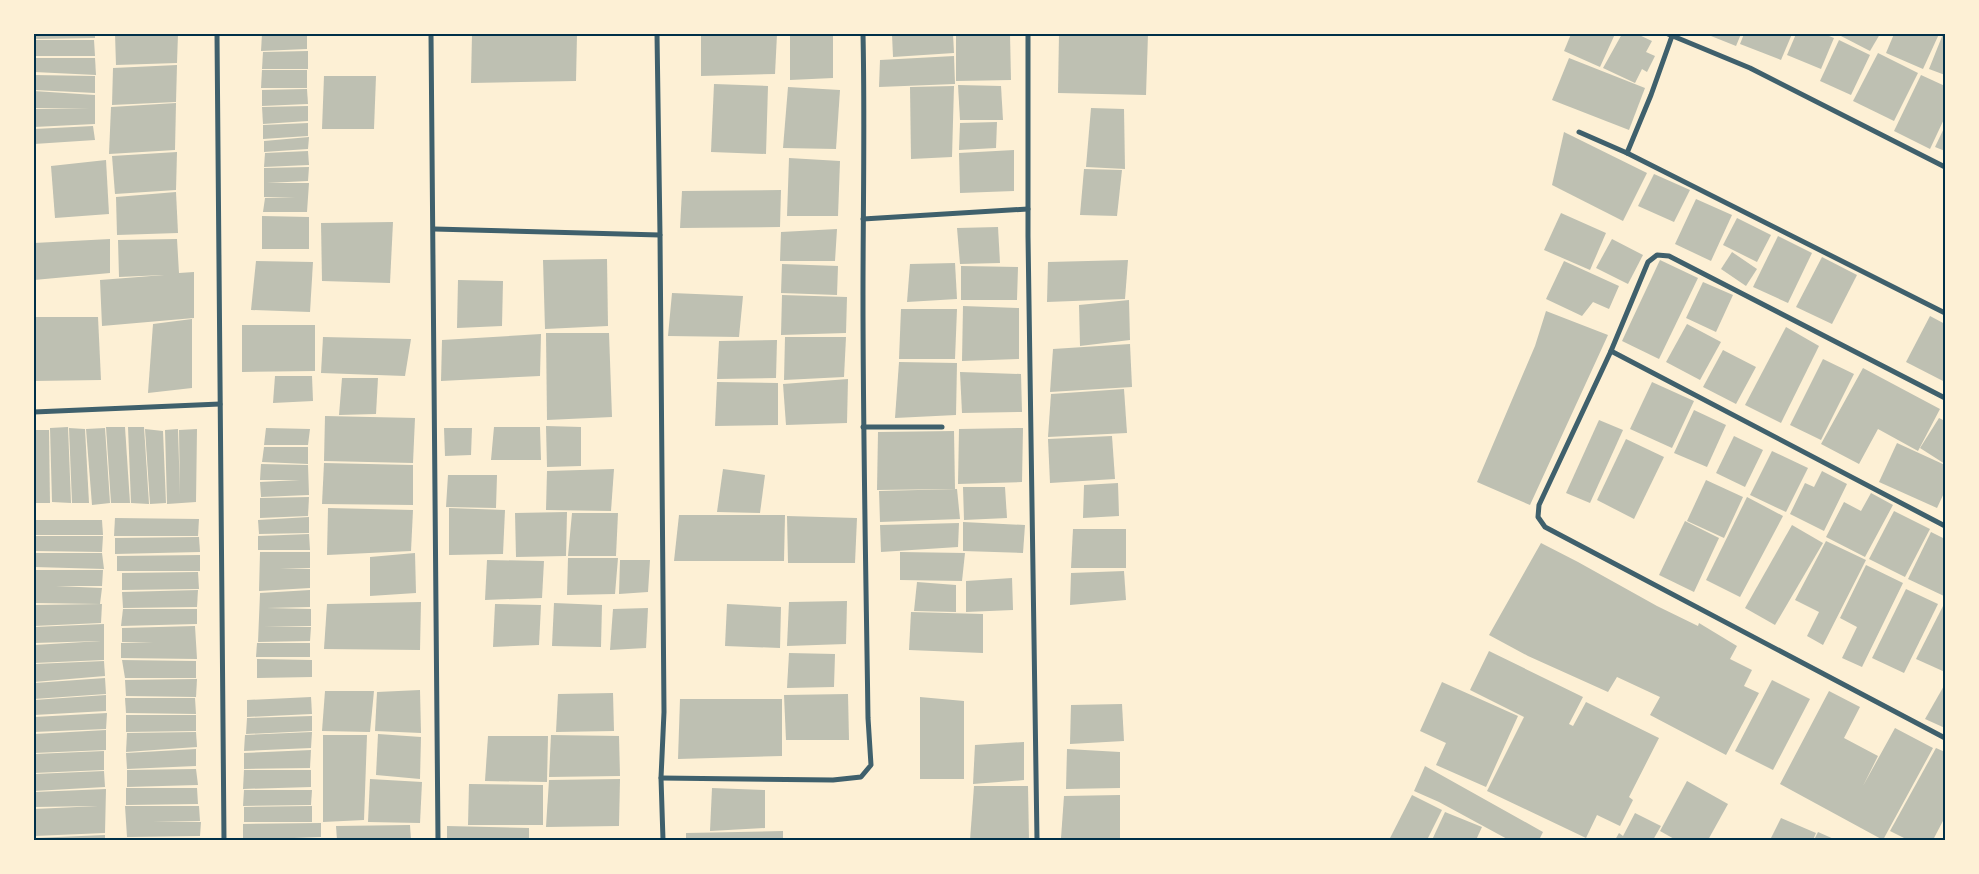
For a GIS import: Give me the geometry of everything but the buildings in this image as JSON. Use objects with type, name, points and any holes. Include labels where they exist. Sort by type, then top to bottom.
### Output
[{"type":"street","points":[[217,34],[224,840]]},
{"type":"street","points":[[431,34],[438,840]]},
{"type":"street","points":[[656,34],[660,235],[664,712],[663,840]]},
{"type":"street","points":[[662,778],[834,780],[861,776],[871,765],[868,718],[863,427],[865,124],[863,34]]},
{"type":"street","points":[[1028,34],[1028,209],[1037,840]]},
{"type":"street","points":[[1627,153],[1651,95],[1670,35],[1750,68],[1945,167]]},
{"type":"street","points":[[1579,132],[1627,153],[1945,313]]},
{"type":"street","points":[[863,219],[1028,209]]},
{"type":"street","points":[[434,229],[660,235]]},
{"type":"street","points":[[1945,398],[1669,256],[1657,255],[1648,262],[1611,351],[1539,505],[1538,517],[1545,527],[1945,738]]},
{"type":"street","points":[[1611,351],[1945,526]]},
{"type":"street","points":[[34,412],[220,404]]},
{"type":"street","points":[[863,427],[942,428]]}]
